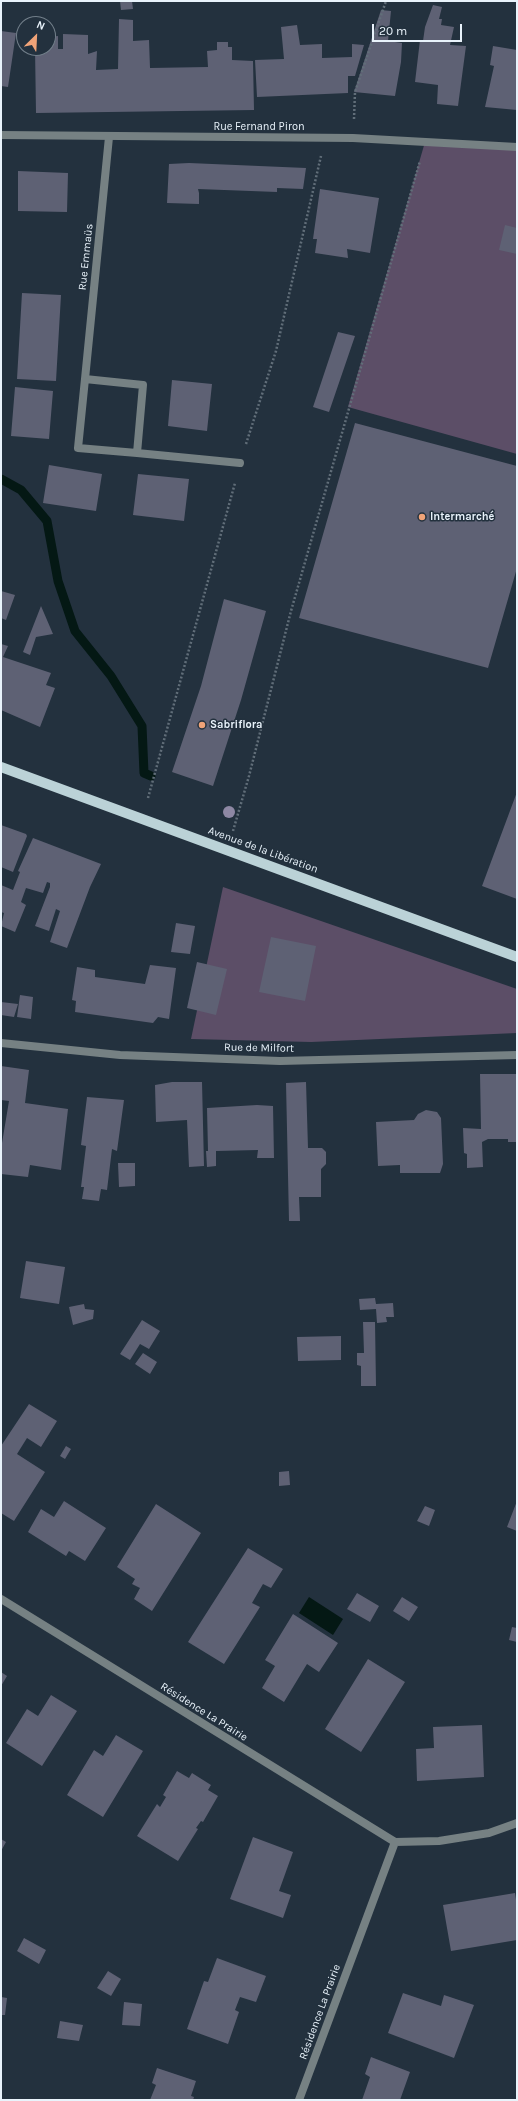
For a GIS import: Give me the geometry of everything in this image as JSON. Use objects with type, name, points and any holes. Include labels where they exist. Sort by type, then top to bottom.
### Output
[{"type":"main road","name":"Avenue de la Libération","points":[[1,767],[517,958]]},
{"type":"street","name":"Rue Fernand Piron","points":[[1,135],[353,138],[517,147]]},
{"type":"street","name":"Rue Emmaüs","points":[[109,137],[78,448],[137,453]]},
{"type":"street","points":[[85,380],[143,385],[137,453],[240,463]]},
{"type":"street","name":"Rue de Milfort","points":[[1,1042],[120,1054],[280,1061],[517,1055]]},
{"type":"street","name":"Résidence La Prairie","points":[[1,1599],[394,1842],[299,2100]]},
{"type":"street","points":[[394,1842],[439,1841],[489,1833],[517,1823]]},
{"type":"path","points":[[353,138],[355,92],[386,1]]},
{"type":"path","points":[[227,850],[249,776],[291,611],[426,142]]},
{"type":"shaded area","points":[[425,142],[517,147],[517,454],[348,407]]},
{"type":"shaded area","points":[[223,887],[517,989],[517,1033],[311,1042],[191,1039]]},
{"type":"shaded area","points":[[309,1597],[343,1619],[333,1635],[299,1613]]},
{"type":"building","points":[[120,1],[132,1],[133,9],[121,10]]},
{"type":"building","points":[[433,5],[442,7],[439,19],[442,19],[441,25],[454,27],[450,45],[466,46],[458,106],[437,104],[438,85],[415,82],[420,40],[423,41],[425,27]]},
{"type":"building","points":[[381,10],[391,11],[388,41],[402,43],[401,62],[395,96],[354,92]]},
{"type":"building","points":[[119,19],[133,20],[133,41],[149,40],[150,68],[208,67],[207,51],[217,50],[217,42],[228,42],[228,47],[232,47],[232,60],[253,61],[254,110],[36,113],[35,56],[56,56],[56,36],[58,36],[58,49],[63,49],[63,34],[88,35],[88,54],[97,51],[96,70],[118,69]]},
{"type":"building","points":[[297,25],[300,45],[322,44],[322,58],[352,57],[352,44],[364,45],[355,76],[348,76],[348,93],[257,97],[255,60],[284,59],[281,27]]},
{"type":"building","points":[[1,31],[16,33],[8,87],[1,86]]},
{"type":"building","points":[[493,46],[517,50],[517,110],[485,107],[494,66],[490,65]]},
{"type":"building","points":[[189,163],[306,168],[303,189],[277,188],[277,192],[198,189],[199,204],[167,203],[169,164]]},
{"type":"building","points":[[18,171],[68,173],[67,212],[18,211]]},
{"type":"building","points":[[320,189],[379,198],[370,253],[347,249],[348,258],[315,253],[317,239],[313,239]]},
{"type":"building","points":[[505,225],[517,228],[517,254],[499,250]]},
{"type":"building","points":[[22,293],[61,295],[56,381],[17,379]]},
{"type":"building","points":[[338,332],[355,336],[329,412],[313,407]]},
{"type":"building","points":[[172,380],[212,384],[207,431],[168,426]]},
{"type":"building","points":[[15,387],[53,391],[49,439],[11,436]]},
{"type":"building","name":"Intermarché","points":[[355,423],[517,466],[517,568],[488,668],[299,618]]},
{"type":"building","points":[[49,465],[102,474],[96,511],[43,503]]},
{"type":"building","points":[[138,474],[189,479],[184,521],[133,515]]},
{"type":"building","points":[[1,591],[15,595],[6,620],[1,618]]},
{"type":"building","points":[[224,599],[266,611],[241,700],[213,786],[172,772],[201,686]]},
{"type":"building","points":[[41,606],[53,634],[36,637],[30,655],[23,652]]},
{"type":"building","points":[[1,644],[8,646],[3,657],[51,673],[46,685],[55,688],[40,727],[1,710]]},
{"type":"building","points":[[517,792],[517,899],[482,886]]},
{"type":"building","points":[[1,825],[26,834],[27,836],[13,872],[1,867]]},
{"type":"building","points":[[33,838],[101,864],[90,887],[67,948],[50,942],[60,911],[56,909],[49,931],[35,926],[50,887],[50,883],[47,882],[43,893],[26,888],[21,902],[26,905],[15,932],[1,926],[4,913],[1,912],[1,885],[13,890],[20,872],[18,871]]},
{"type":"building","points":[[176,923],[195,926],[190,954],[171,952]]},
{"type":"building","points":[[271,937],[316,946],[305,1001],[259,992]]},
{"type":"building","points":[[197,962],[227,969],[216,1015],[187,1008]]},
{"type":"building","points":[[150,965],[176,968],[169,1019],[158,1017],[153,1023],[75,1012],[76,1001],[72,1000],[77,967],[95,970],[95,977],[145,984]]},
{"type":"building","points":[[20,995],[33,997],[31,1019],[17,1017]]},
{"type":"building","points":[[1,1002],[18,1004],[14,1017],[1,1015]]},
{"type":"building","points":[[1,1066],[29,1070],[25,1103],[68,1109],[61,1170],[30,1165],[28,1177],[1,1174],[1,1149],[9,1101],[1,1100]]},
{"type":"building","points":[[480,1074],[517,1074],[517,1142],[508,1142],[508,1139],[488,1139],[482,1142],[483,1167],[467,1168],[467,1154],[464,1153],[463,1128],[481,1129]]},
{"type":"building","points":[[172,1082],[202,1082],[204,1166],[189,1167],[187,1120],[156,1122],[155,1085]]},
{"type":"building","points":[[306,1082],[308,1148],[322,1148],[326,1152],[326,1164],[321,1169],[321,1197],[299,1197],[300,1221],[289,1221],[286,1083]]},
{"type":"building","points":[[87,1097],[124,1100],[117,1151],[112,1149],[107,1190],[101,1189],[99,1201],[82,1199],[84,1187],[81,1187],[86,1146],[81,1145]]},
{"type":"building","points":[[257,1105],[273,1106],[274,1158],[257,1158],[258,1150],[216,1151],[216,1166],[207,1167],[207,1108]]},
{"type":"building","points":[[426,1110],[437,1112],[441,1118],[443,1164],[440,1173],[400,1173],[400,1165],[378,1166],[376,1122],[414,1120],[418,1114]]},
{"type":"building","points":[[118,1163],[135,1163],[135,1186],[119,1187]]},
{"type":"building","points":[[26,1261],[65,1267],[59,1304],[20,1298]]},
{"type":"building","points":[[375,1298],[376,1304],[393,1303],[394,1317],[386,1317],[387,1322],[377,1323],[376,1309],[360,1310],[359,1299]]},
{"type":"building","points":[[84,1304],[85,1309],[94,1310],[93,1319],[73,1325],[69,1307]]},
{"type":"building","points":[[142,1320],[160,1331],[149,1349],[140,1344],[130,1360],[120,1354]]},
{"type":"building","points":[[363,1322],[375,1322],[376,1386],[361,1386],[361,1366],[357,1365],[357,1353],[364,1353]]},
{"type":"building","points":[[341,1336],[341,1360],[298,1361],[297,1337]]},
{"type":"building","points":[[143,1353],[157,1362],[150,1374],[135,1364]]},
{"type":"building","points":[[29,1404],[57,1421],[41,1447],[27,1438],[17,1454],[45,1472],[14,1521],[1,1513],[1,1446]]},
{"type":"building","points":[[66,1446],[71,1449],[65,1459],[60,1456]]},
{"type":"building","points":[[289,1471],[290,1485],[279,1486],[279,1472]]},
{"type":"building","points":[[64,1501],[106,1528],[85,1561],[69,1551],[66,1556],[28,1532],[41,1509],[54,1517]]},
{"type":"building","points":[[517,1501],[517,1531],[507,1527]]},
{"type":"building","points":[[156,1504],[201,1533],[152,1611],[134,1599],[140,1588],[132,1584],[135,1579],[117,1567]]},
{"type":"building","points":[[425,1506],[435,1510],[429,1526],[417,1521]]},
{"type":"building","points":[[248,1548],[283,1569],[271,1588],[263,1584],[252,1603],[260,1607],[224,1664],[188,1642]]},
{"type":"building","points":[[357,1593],[379,1606],[370,1622],[347,1609]]},
{"type":"building","points":[[402,1597],[418,1607],[409,1621],[393,1611]]},
{"type":"building","points":[[293,1614],[338,1643],[319,1672],[307,1664],[284,1702],[262,1688],[275,1666],[265,1660]]},
{"type":"building","points":[[512,1627],[517,1628],[517,1642],[509,1640]]},
{"type":"building","points":[[368,1659],[405,1682],[361,1752],[325,1729]]},
{"type":"building","points":[[1,1672],[7,1676],[1,1686]]},
{"type":"building","points":[[51,1695],[77,1711],[42,1766],[6,1743],[27,1709],[38,1716]]},
{"type":"building","points":[[482,1725],[484,1777],[417,1781],[416,1749],[434,1748],[433,1727]]},
{"type":"building","points":[[116,1735],[143,1751],[103,1817],[67,1795],[94,1750],[103,1756]]},
{"type":"building","points":[[177,1771],[189,1778],[192,1773],[211,1785],[208,1790],[218,1796],[203,1822],[201,1821],[196,1828],[198,1829],[178,1861],[137,1836],[157,1804],[160,1807],[166,1797],[163,1795]]},
{"type":"building","points":[[253,1837],[293,1852],[279,1891],[291,1895],[283,1918],[230,1899]]},
{"type":"building","points":[[1,1839],[6,1842],[1,1851]]},
{"type":"building","points":[[515,1893],[517,1906],[517,1940],[451,1951],[443,1905]]},
{"type":"building","points":[[24,1938],[46,1950],[39,1964],[17,1951]]},
{"type":"building","points":[[217,1958],[266,1976],[256,2002],[240,1997],[235,2010],[239,2012],[228,2044],[187,2029],[204,1981],[208,1982]]},
{"type":"building","points":[[108,1971],[121,1979],[111,1996],[97,1988]]},
{"type":"building","points":[[403,1993],[441,2006],[444,1995],[474,2005],[454,2058],[388,2033]]},
{"type":"building","points":[[1,1997],[7,1998],[5,2015],[1,2015]]},
{"type":"building","points":[[124,2002],[142,2004],[140,2026],[122,2025]]},
{"type":"building","points":[[60,2021],[83,2025],[79,2041],[57,2038]]},
{"type":"building","points":[[371,2057],[410,2072],[400,2100],[362,2100],[370,2077],[365,2074]]},
{"type":"building","points":[[157,2068],[196,2081],[191,2096],[194,2097],[193,2100],[150,2100],[156,2085],[152,2083]]},
{"type":"waterway","points":[[1,479],[21,490],[47,521],[58,581],[75,631],[111,676],[142,726],[144,773],[151,776]]},
{"type":"place","name":"Intermarché","points":[[422,517]]},
{"type":"place","name":"Sabriflora","points":[[202,725]]}]
